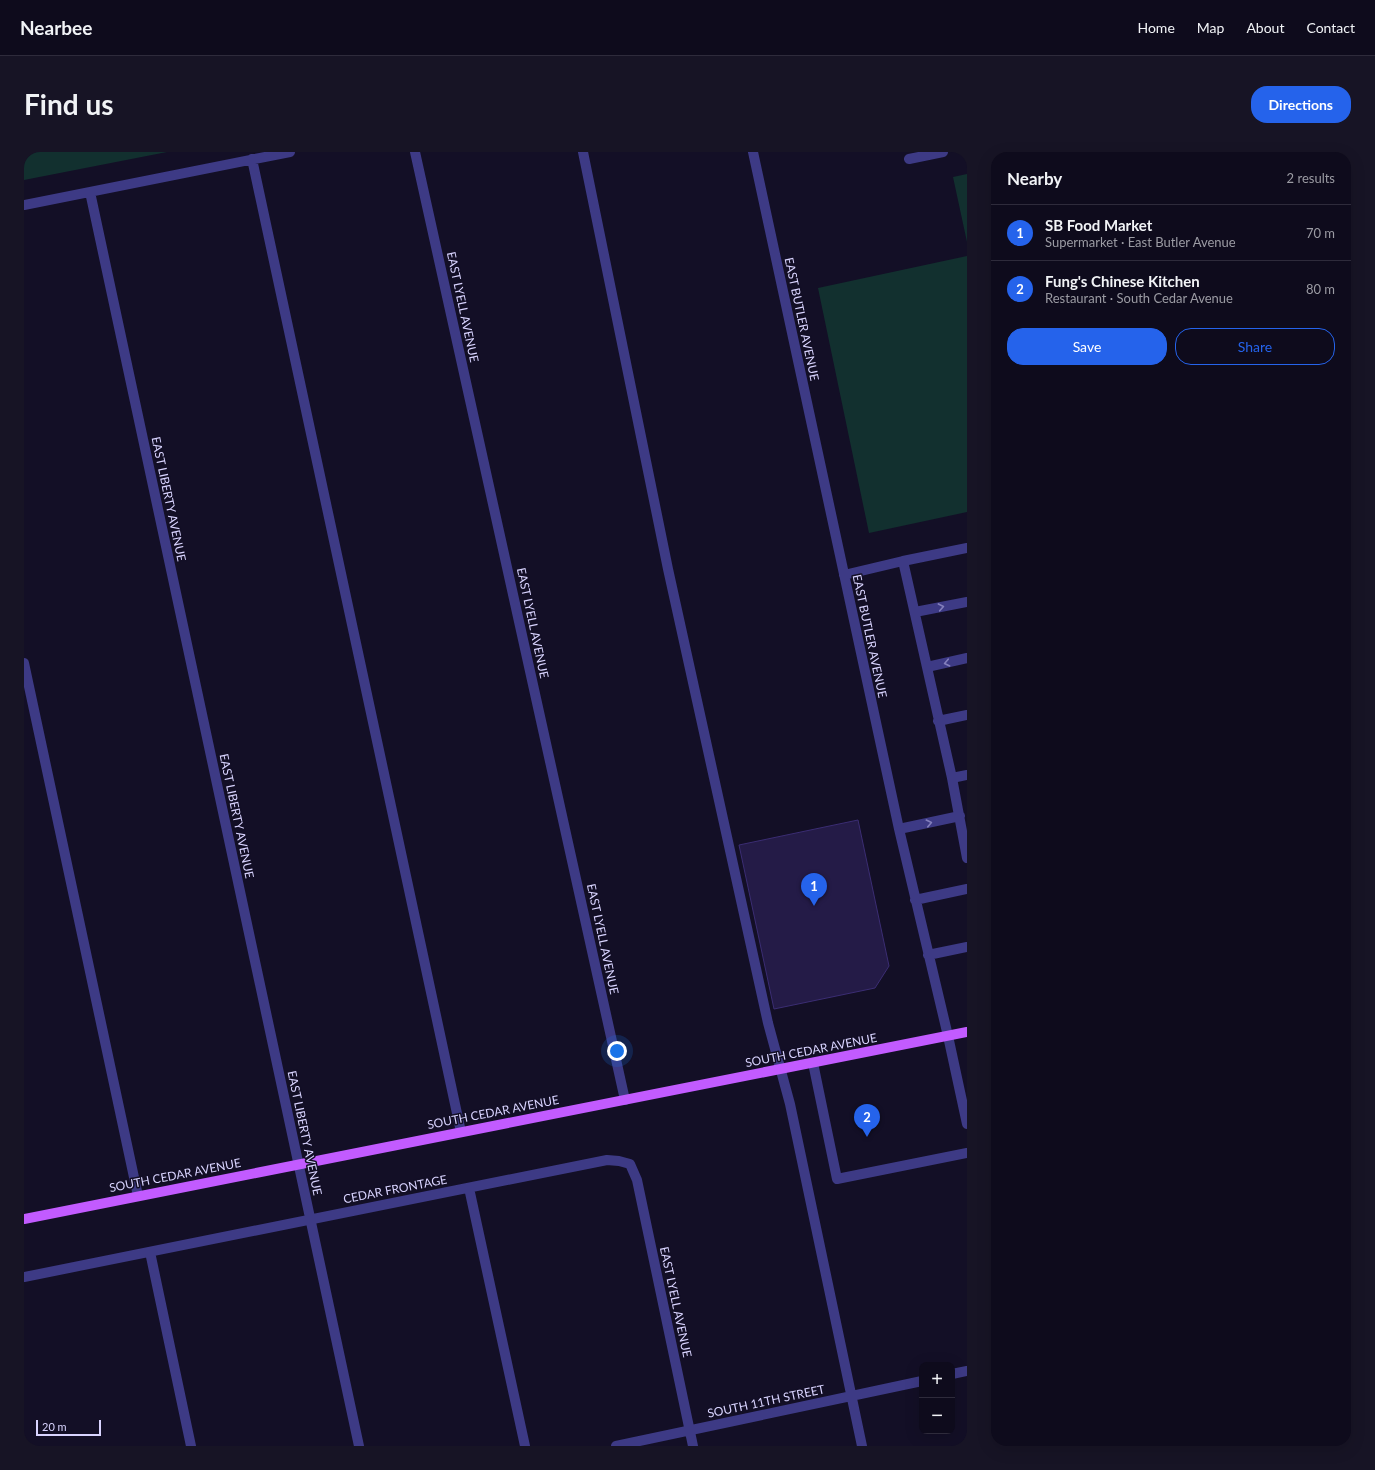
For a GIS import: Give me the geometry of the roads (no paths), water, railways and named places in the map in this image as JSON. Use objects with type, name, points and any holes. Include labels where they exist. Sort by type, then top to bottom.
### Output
[{"type":"main road","name":"SOUTH CEDAR AVENUE","points":[[24,1219],[967,1032]]},
{"type":"street","points":[[24,205],[290,152]]},
{"type":"street","name":"EAST LYELL AVENUE","points":[[415,152],[625,1100]]},
{"type":"street","points":[[582,152],[671,585],[768,1023],[790,1104],[862,1446]]},
{"type":"street","name":"EAST BUTLER AVENUE","points":[[753,152],[899,829],[948,1036],[967,1124]]},
{"type":"street","points":[[909,159],[942,152]]},
{"type":"street","points":[[252,159],[461,1132]]},
{"type":"street","name":"EAST LIBERTY AVENUE","points":[[90,192],[359,1446]]},
{"type":"street","points":[[844,575],[967,548]]},
{"type":"street","points":[[903,561],[938,721],[965,834],[967,858]]},
{"type":"street","points":[[915,612],[967,602]]},
{"type":"street","points":[[927,667],[967,658]]},
{"type":"street","points":[[24,663],[138,1196]]},
{"type":"street","points":[[938,721],[967,715]]},
{"type":"street","points":[[952,778],[967,775]]},
{"type":"street","points":[[899,829],[960,816]]},
{"type":"street","points":[[915,900],[967,889]]},
{"type":"street","points":[[928,954],[967,947]]},
{"type":"street","points":[[813,1063],[837,1179],[967,1153]]},
{"type":"street","name":"CEDAR FRONTAGE","points":[[24,1277],[607,1160],[630,1164]]},
{"type":"street","name":"EAST LYELL AVENUE","points":[[630,1164],[637,1180],[693,1446]]},
{"type":"street","points":[[469,1188],[526,1446]]},
{"type":"street","points":[[150,1252],[191,1446]]},
{"type":"street","points":[[955,1373],[967,1371]]},
{"type":"street","name":"SOUTH 11TH STREET","points":[[616,1446],[919,1382]]},
{"type":"place","name":"SB Food Market","points":[[814,906]]},
{"type":"place","name":"Fung's Chinese Kitchen","points":[[867,1137]]}]
